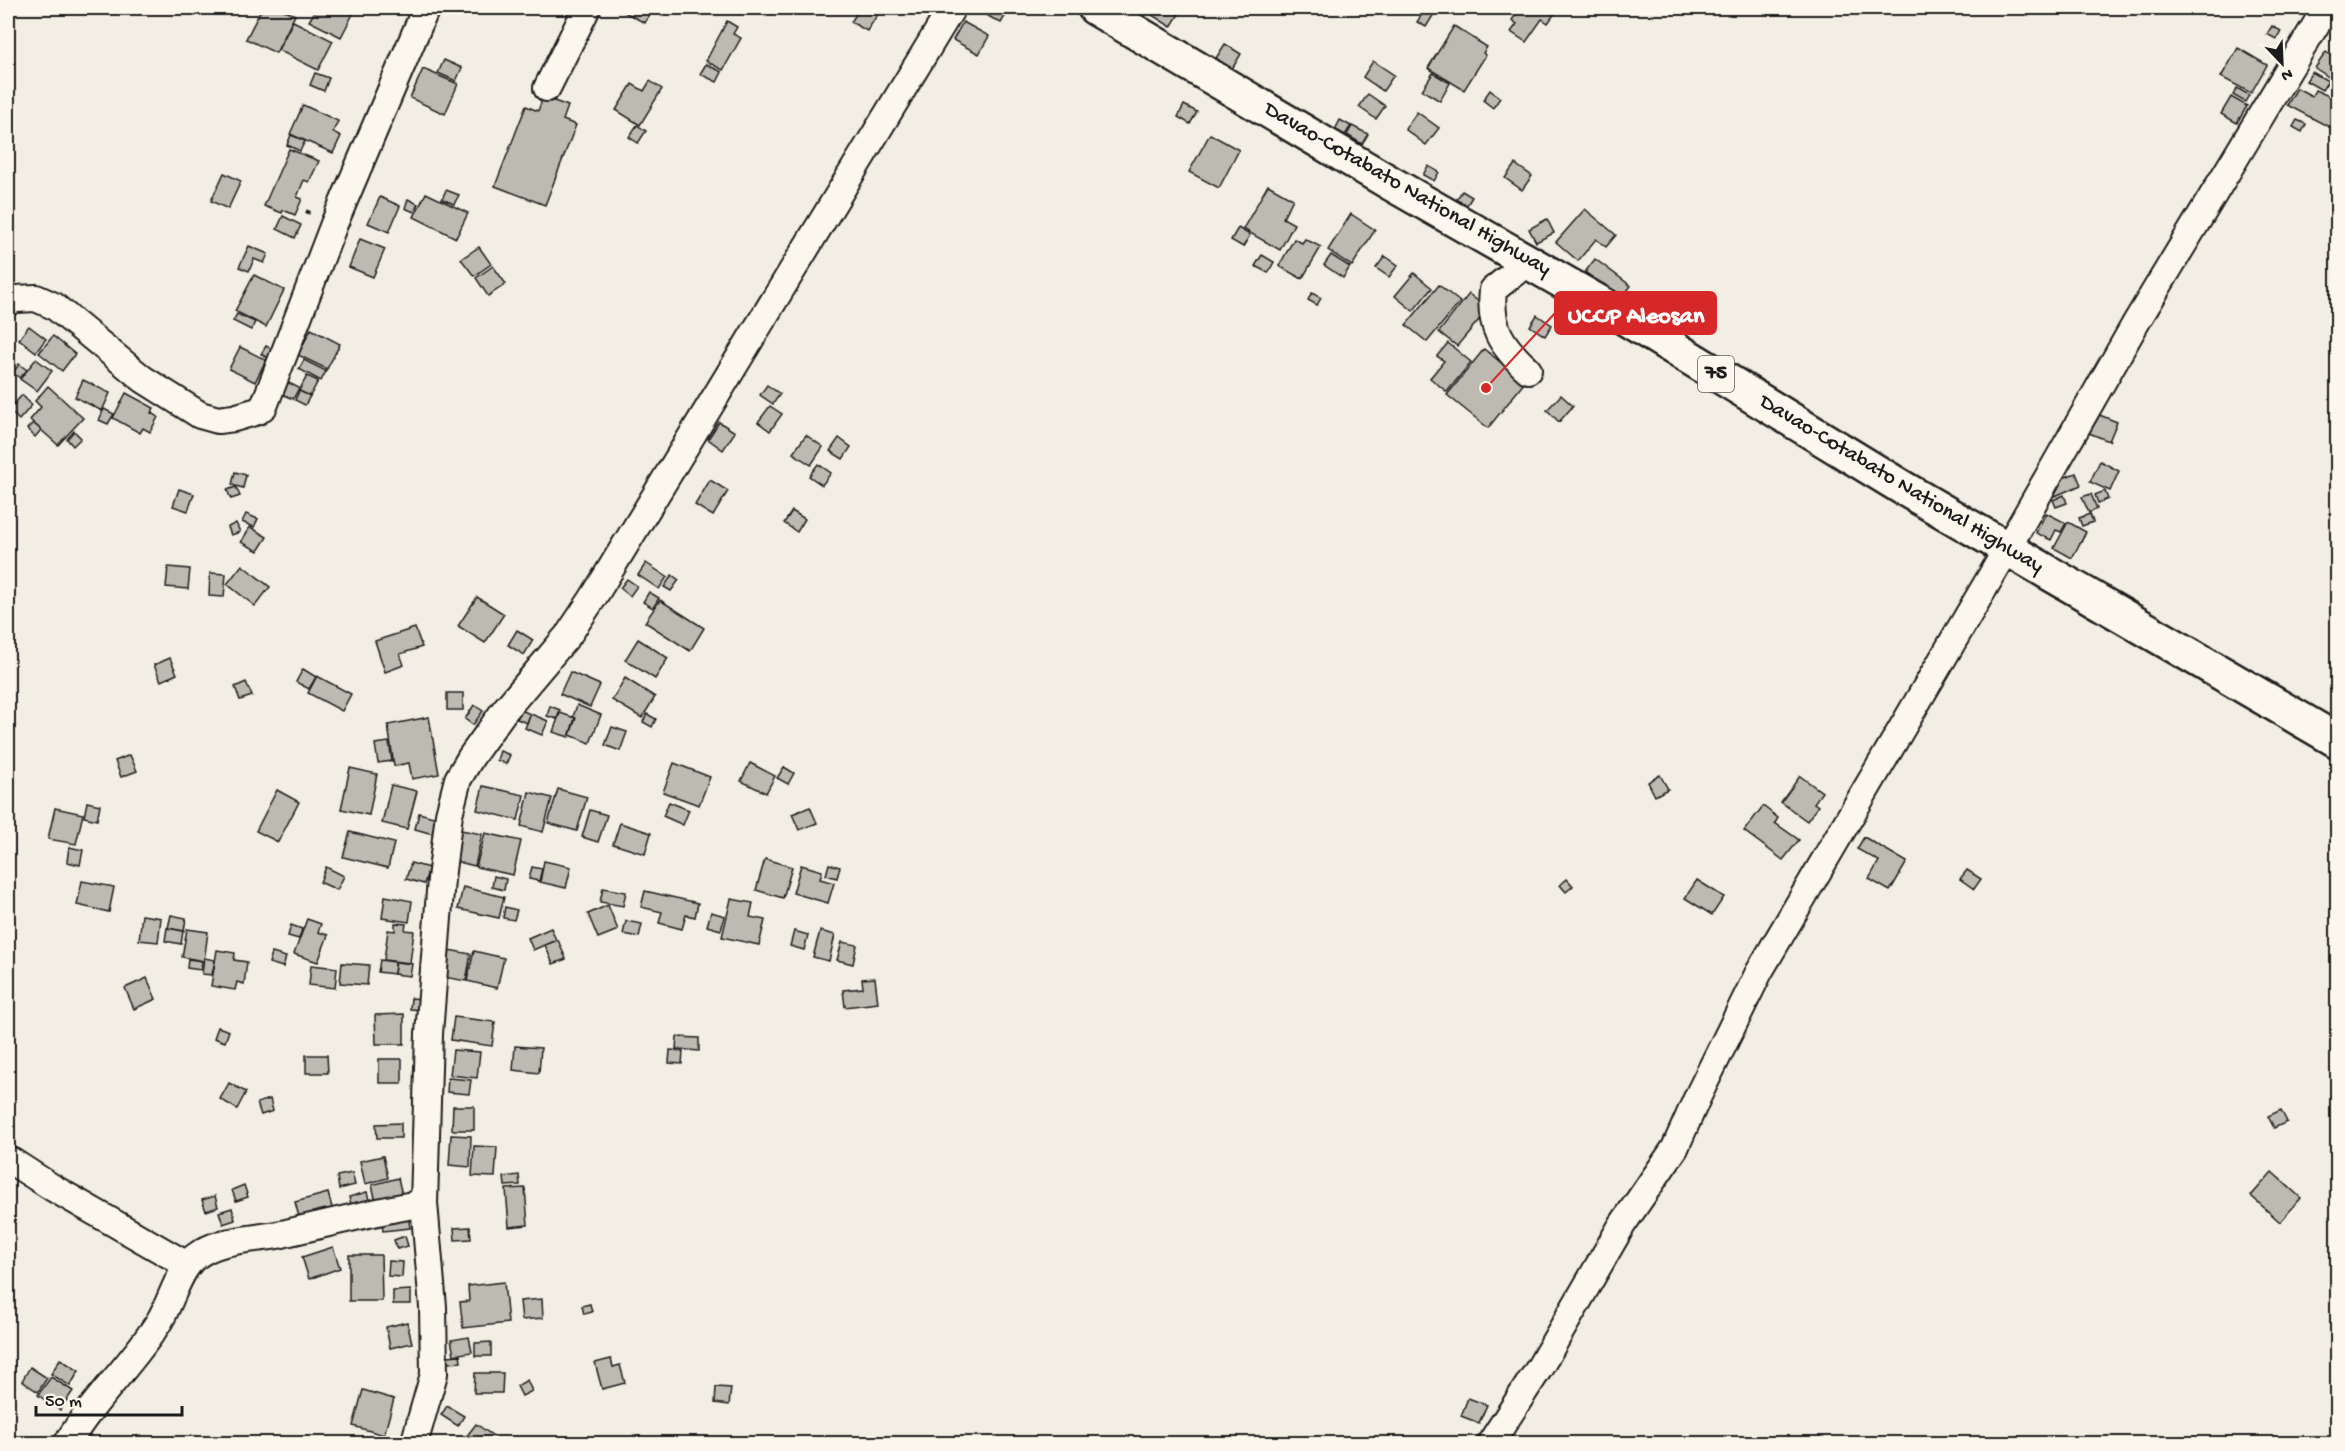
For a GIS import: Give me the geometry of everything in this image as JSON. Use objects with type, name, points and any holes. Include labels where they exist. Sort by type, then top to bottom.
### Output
[{"type":"highway","name":"Davao-Cotabato National Highway","points":[[1095,8],[1392,184],[1529,261],[2007,549],[2337,741]]},
{"type":"street","points":[[8,302],[16,299],[36,298],[54,306],[143,379],[200,415],[218,420],[258,411],[264,406],[334,224],[426,8]]},
{"type":"street","points":[[547,88],[587,8]]},
{"type":"street","points":[[414,1443],[434,1374],[433,1307],[424,1203],[429,1034],[441,879],[449,814],[458,779],[489,730],[569,634],[593,598],[952,8]]},
{"type":"street","points":[[1490,1443],[1540,1366],[1622,1225],[1675,1148],[1759,972],[2007,549],[2137,321],[2326,8]]},
{"type":"street","points":[[1528,370],[1503,344],[1498,333],[1492,302],[1493,290],[1529,261]]},
{"type":"street","points":[[8,1159],[53,1188],[187,1265]]},
{"type":"street","points":[[68,1443],[96,1402],[151,1334],[163,1316],[187,1265],[195,1257],[207,1249],[238,1240],[278,1234],[368,1212],[424,1203]]},
{"type":"building","points":[[226,8],[242,8],[239,14]]},
{"type":"building","points":[[262,8],[280,8],[295,15],[276,53],[246,39]]},
{"type":"building","points":[[317,8],[356,8],[341,37],[309,21]]},
{"type":"building","points":[[626,8],[653,8],[645,23],[624,12]]},
{"type":"building","points":[[860,8],[868,8],[878,14],[867,31],[851,22]]},
{"type":"building","points":[[973,8],[1010,8],[1001,23]]},
{"type":"building","points":[[1152,8],[1168,8],[1179,14],[1171,27],[1149,13]]},
{"type":"building","points":[[1426,8],[1434,14],[1426,27],[1417,22]]},
{"type":"building","points":[[1520,8],[1558,9],[1548,23],[1542,19],[1526,42],[1511,32],[1517,24],[1512,20]]},
{"type":"building","points":[[293,21],[333,41],[318,70],[278,50]]},
{"type":"building","points":[[727,21],[737,27],[733,34],[741,38],[723,70],[706,61]]},
{"type":"building","points":[[963,22],[989,36],[979,54],[953,40]]},
{"type":"building","points":[[1454,26],[1487,47],[1483,53],[1486,55],[1464,90],[1428,68]]},
{"type":"building","points":[[2272,26],[2281,31],[2276,39],[2267,34]]},
{"type":"building","points":[[1225,44],[1241,54],[1232,69],[1216,58]]},
{"type":"building","points":[[2238,48],[2267,65],[2251,93],[2221,77]]},
{"type":"building","points":[[2326,52],[2338,60],[2336,82],[2315,68]]},
{"type":"building","points":[[444,60],[462,68],[456,81],[438,73]]},
{"type":"building","points":[[1373,61],[1394,75],[1383,91],[1363,77]]},
{"type":"building","points":[[706,64],[722,72],[717,82],[700,74]]},
{"type":"building","points":[[423,69],[458,84],[445,114],[410,98]]},
{"type":"building","points":[[2312,72],[2328,81],[2322,90],[2306,81]]},
{"type":"building","points":[[315,73],[329,78],[324,91],[310,85]]},
{"type":"building","points":[[1433,73],[1450,83],[1440,101],[1422,90]]},
{"type":"building","points":[[650,81],[662,89],[640,125],[616,110],[632,84],[644,91]]},
{"type":"building","points":[[2237,88],[2249,95],[2245,102],[2233,95]]},
{"type":"building","points":[[2297,88],[2312,96],[2315,90],[2338,100],[2338,117],[2331,128],[2287,105]]},
{"type":"building","points":[[1490,90],[1500,98],[1493,108],[1483,100]]},
{"type":"building","points":[[1368,94],[1385,106],[1376,119],[1359,107]]},
{"type":"building","points":[[543,97],[568,106],[563,120],[576,125],[545,205],[495,186],[526,106],[538,111]]},
{"type":"building","points":[[2231,97],[2247,106],[2237,123],[2221,114]]},
{"type":"building","points":[[303,105],[338,121],[333,132],[341,136],[333,153],[290,134]]},
{"type":"building","points":[[1184,105],[1197,112],[1190,124],[1178,117]]},
{"type":"building","points":[[1417,112],[1439,128],[1426,145],[1405,129]]},
{"type":"building","points":[[1340,120],[1351,126],[1345,135],[1335,130]]},
{"type":"building","points":[[2297,120],[2306,124],[2302,132],[2293,127]]},
{"type":"building","points":[[637,125],[646,131],[638,143],[629,137]]},
{"type":"building","points":[[1352,126],[1368,134],[1362,144],[1347,135]]},
{"type":"building","points":[[1210,134],[1239,150],[1219,188],[1189,172]]},
{"type":"building","points":[[291,135],[305,141],[300,151],[287,145]]},
{"type":"building","points":[[289,149],[319,161],[309,182],[304,180],[297,197],[302,199],[295,215],[264,206]]},
{"type":"building","points":[[1515,164],[1532,176],[1522,190],[1505,178]]},
{"type":"building","points":[[1428,166],[1439,172],[1434,181],[1423,175]]},
{"type":"building","points":[[224,173],[241,181],[228,209],[211,201]]},
{"type":"building","points":[[1268,185],[1293,199],[1283,218],[1294,224],[1280,250],[1243,229]]},
{"type":"building","points":[[446,190],[459,195],[454,204],[442,199]]},
{"type":"building","points":[[1462,191],[1472,197],[1467,205],[1456,200]]},
{"type":"building","points":[[426,193],[468,213],[456,238],[414,217]]},
{"type":"building","points":[[380,197],[400,206],[389,232],[368,223]]},
{"type":"building","points":[[408,199],[418,204],[414,212],[405,208]]},
{"type":"building","points":[[1585,209],[1616,235],[1606,247],[1596,239],[1578,261],[1556,242]]},
{"type":"building","points":[[1351,214],[1375,230],[1352,266],[1328,250]]},
{"type":"building","points":[[283,216],[301,225],[295,238],[277,229]]},
{"type":"building","points":[[1547,219],[1554,233],[1536,242],[1529,229]]},
{"type":"building","points":[[1238,228],[1250,235],[1243,247],[1231,240]]},
{"type":"building","points":[[360,239],[385,249],[373,277],[349,267]]},
{"type":"building","points":[[1294,239],[1302,243],[1305,239],[1321,247],[1302,279],[1279,266]]},
{"type":"building","points":[[249,246],[268,254],[264,263],[254,259],[249,271],[239,267]]},
{"type":"building","points":[[479,247],[491,264],[474,276],[461,259]]},
{"type":"building","points":[[1262,255],[1274,262],[1268,273],[1255,266]]},
{"type":"building","points":[[1331,255],[1350,267],[1343,278],[1324,265]]},
{"type":"building","points":[[1385,256],[1398,265],[1389,277],[1376,268]]},
{"type":"building","points":[[1595,259],[1631,286],[1621,299],[1585,272]]},
{"type":"building","points":[[493,266],[506,284],[488,296],[476,278]]},
{"type":"building","points":[[1414,273],[1432,288],[1413,311],[1395,296]]},
{"type":"building","points":[[254,275],[284,290],[266,327],[235,311]]},
{"type":"building","points":[[1439,285],[1460,302],[1427,342],[1406,325]]},
{"type":"building","points":[[1312,293],[1321,298],[1317,305],[1308,300]]},
{"type":"building","points":[[1469,294],[1488,309],[1457,346],[1439,332]]},
{"type":"building","points":[[237,314],[255,322],[251,330],[233,321]]},
{"type":"building","points":[[1537,315],[1552,325],[1545,336],[1530,326]]},
{"type":"building","points":[[29,326],[46,339],[36,352],[19,339]]},
{"type":"building","points":[[311,329],[340,344],[327,369],[298,355]]},
{"type":"building","points":[[53,336],[75,354],[62,371],[39,353]]},
{"type":"building","points":[[1448,343],[1471,362],[1447,392],[1430,378],[1444,361],[1437,356]]},
{"type":"building","points":[[266,346],[276,351],[271,360],[261,354]]},
{"type":"building","points":[[240,347],[266,360],[255,382],[229,369]]},
{"type":"building","points":[[1484,349],[1509,369],[1514,363],[1525,382],[1488,428],[1447,395]]},
{"type":"building","points":[[36,359],[52,371],[37,391],[20,379]]},
{"type":"building","points":[[304,360],[326,371],[321,381],[299,369]]},
{"type":"building","points":[[19,364],[27,370],[20,378],[13,373]]},
{"type":"building","points":[[307,376],[318,381],[310,396],[299,391]]},
{"type":"building","points":[[83,380],[110,393],[102,411],[75,397]]},
{"type":"building","points":[[285,381],[299,388],[293,399],[279,393]]},
{"type":"building","points":[[767,385],[780,394],[773,404],[760,395]]},
{"type":"building","points":[[48,386],[83,418],[58,445],[30,420],[41,407],[35,401]]},
{"type":"building","points":[[299,391],[310,396],[305,405],[295,400]]},
{"type":"building","points":[[126,393],[154,408],[151,413],[158,417],[150,432],[143,428],[140,433],[113,418]]},
{"type":"building","points":[[22,395],[32,405],[19,420],[9,410]]},
{"type":"building","points":[[1561,395],[1573,406],[1559,422],[1547,410]]},
{"type":"building","points":[[770,406],[782,414],[770,431],[758,422]]},
{"type":"building","points":[[104,409],[114,414],[108,424],[99,420]]},
{"type":"building","points":[[2097,414],[2117,422],[2109,441],[2089,433]]},
{"type":"building","points":[[719,422],[735,432],[723,450],[708,439]]},
{"type":"building","points":[[33,423],[41,430],[35,437],[27,429]]},
{"type":"building","points":[[74,431],[81,438],[73,446],[67,439]]},
{"type":"building","points":[[806,435],[823,447],[811,465],[793,453]]},
{"type":"building","points":[[839,438],[851,447],[843,459],[830,451]]},
{"type":"building","points":[[2100,461],[2119,471],[2110,491],[2090,482]]},
{"type":"building","points":[[818,464],[831,473],[822,485],[809,476]]},
{"type":"building","points":[[235,472],[246,475],[243,488],[232,485]]},
{"type":"building","points":[[2076,473],[2081,485],[2055,496],[2049,483]]},
{"type":"building","points":[[710,480],[728,491],[713,516],[695,505]]},
{"type":"building","points":[[236,487],[240,496],[231,499],[227,490]]},
{"type":"building","points":[[179,489],[194,494],[188,511],[173,506]]},
{"type":"building","points":[[2105,491],[2108,499],[2098,503],[2095,495]]},
{"type":"building","points":[[2091,494],[2097,509],[2089,513],[2082,497]]},
{"type":"building","points":[[2064,495],[2067,503],[2056,507],[2053,500]]},
{"type":"building","points":[[792,511],[805,519],[797,532],[784,523]]},
{"type":"building","points":[[2046,513],[2066,523],[2061,532],[2056,530],[2051,540],[2036,533]]},
{"type":"building","points":[[246,514],[258,519],[254,527],[242,522]]},
{"type":"building","points":[[2090,514],[2093,522],[2082,526],[2079,518]]},
{"type":"building","points":[[2068,522],[2086,532],[2072,558],[2054,548]]},
{"type":"building","points":[[236,523],[240,532],[231,535],[228,527]]},
{"type":"building","points":[[250,527],[267,537],[258,551],[241,542]]},
{"type":"building","points":[[646,563],[667,577],[659,589],[638,575]]},
{"type":"building","points":[[242,565],[270,587],[255,606],[227,584]]},
{"type":"building","points":[[168,567],[190,569],[188,589],[166,587]]},
{"type":"building","points":[[210,573],[226,574],[224,597],[209,596]]},
{"type":"building","points":[[672,575],[679,580],[671,591],[664,587]]},
{"type":"building","points":[[627,579],[637,586],[630,596],[620,588]]},
{"type":"building","points":[[649,592],[659,598],[653,608],[643,602]]},
{"type":"building","points":[[477,597],[504,614],[485,643],[458,626]]},
{"type":"building","points":[[660,600],[704,628],[690,651],[645,622]]},
{"type":"building","points":[[415,628],[422,647],[400,654],[404,665],[385,672],[375,641]]},
{"type":"building","points":[[517,630],[533,640],[524,655],[508,645]]},
{"type":"building","points":[[638,639],[668,658],[655,679],[625,660]]},
{"type":"building","points":[[170,658],[177,674],[161,681],[154,665]]},
{"type":"building","points":[[303,669],[316,677],[309,689],[296,682]]},
{"type":"building","points":[[570,672],[600,685],[590,707],[560,694]]},
{"type":"building","points":[[317,676],[351,694],[342,711],[308,693]]},
{"type":"building","points":[[625,678],[655,697],[642,718],[612,700]]},
{"type":"building","points":[[246,682],[252,696],[240,700],[235,687]]},
{"type":"building","points":[[447,693],[463,693],[463,710],[447,710]]},
{"type":"building","points":[[474,705],[483,711],[473,725],[465,719]]},
{"type":"building","points":[[577,705],[601,715],[590,743],[570,735],[576,718],[573,717]]},
{"type":"building","points":[[550,706],[560,710],[557,719],[547,716]]},
{"type":"building","points":[[521,710],[530,714],[527,723],[517,719]]},
{"type":"building","points":[[560,713],[575,718],[569,737],[553,732]]},
{"type":"building","points":[[531,714],[548,721],[542,735],[525,728]]},
{"type":"building","points":[[647,714],[656,719],[652,727],[643,722]]},
{"type":"building","points":[[429,717],[439,774],[412,779],[409,763],[394,766],[388,725]]},
{"type":"building","points":[[612,727],[627,732],[620,751],[605,745]]},
{"type":"building","points":[[389,742],[392,761],[378,763],[375,744]]},
{"type":"building","points":[[500,751],[510,755],[506,764],[497,760]]},
{"type":"building","points":[[130,755],[137,771],[121,777],[115,761]]},
{"type":"building","points":[[674,763],[710,777],[699,805],[663,792]]},
{"type":"building","points":[[750,763],[775,776],[766,793],[741,781]]},
{"type":"building","points":[[784,767],[794,773],[788,784],[777,778]]},
{"type":"building","points":[[350,768],[377,774],[369,815],[341,809]]},
{"type":"building","points":[[1660,775],[1668,789],[1655,796],[1648,782]]},
{"type":"building","points":[[1800,776],[1822,792],[1814,803],[1818,806],[1807,821],[1781,802]]},
{"type":"building","points":[[391,785],[417,791],[407,829],[382,823]]},
{"type":"building","points":[[483,786],[524,795],[518,820],[477,810]]},
{"type":"building","points":[[558,789],[587,797],[577,831],[548,823]]},
{"type":"building","points":[[277,790],[299,802],[278,842],[256,831]]},
{"type":"building","points":[[529,792],[552,798],[543,832],[521,826]]},
{"type":"building","points":[[87,802],[100,805],[97,820],[84,817]]},
{"type":"building","points":[[669,802],[689,810],[683,825],[663,816]]},
{"type":"building","points":[[1763,806],[1778,818],[1775,823],[1799,840],[1783,860],[1744,831]]},
{"type":"building","points":[[810,807],[817,823],[799,830],[792,814]]},
{"type":"building","points":[[55,808],[83,814],[76,844],[48,839]]},
{"type":"building","points":[[590,810],[607,815],[598,842],[582,837]]},
{"type":"building","points":[[419,813],[437,818],[433,834],[415,829]]},
{"type":"building","points":[[620,823],[651,833],[645,854],[613,844]]},
{"type":"building","points":[[461,830],[482,834],[475,866],[454,861]]},
{"type":"building","points":[[350,832],[394,843],[388,868],[343,857]]},
{"type":"building","points":[[485,833],[521,841],[513,875],[476,867]]},
{"type":"building","points":[[1864,837],[1907,862],[1890,891],[1869,879],[1879,861],[1857,849]]},
{"type":"building","points":[[69,847],[83,850],[80,865],[67,862]]},
{"type":"building","points":[[765,859],[792,867],[783,898],[756,890]]},
{"type":"building","points":[[544,861],[571,867],[566,888],[540,882]]},
{"type":"building","points":[[411,863],[429,868],[424,884],[406,879]]},
{"type":"building","points":[[829,864],[840,867],[837,878],[826,875]]},
{"type":"building","points":[[801,865],[822,871],[820,879],[834,883],[828,903],[793,893]]},
{"type":"building","points":[[326,867],[344,876],[337,890],[320,882]]},
{"type":"building","points":[[532,867],[542,869],[539,881],[529,879]]},
{"type":"building","points":[[1967,870],[1981,879],[1974,889],[1960,879]]},
{"type":"building","points":[[494,876],[506,879],[504,890],[492,887]]},
{"type":"building","points":[[1567,879],[1573,886],[1566,892],[1560,885]]},
{"type":"building","points":[[1697,880],[1724,897],[1712,915],[1685,898]]},
{"type":"building","points":[[82,881],[114,887],[109,912],[77,905]]},
{"type":"building","points":[[463,887],[504,897],[499,918],[458,909]]},
{"type":"building","points":[[603,888],[626,892],[623,906],[600,902]]},
{"type":"building","points":[[645,891],[698,903],[695,917],[686,915],[682,929],[659,923],[662,912],[641,907]]},
{"type":"building","points":[[385,896],[412,901],[409,922],[382,918]]},
{"type":"building","points":[[731,899],[753,903],[750,917],[765,920],[759,945],[722,937]]},
{"type":"building","points":[[608,905],[618,930],[598,938],[588,914]]},
{"type":"building","points":[[505,907],[517,910],[514,920],[503,918]]},
{"type":"building","points":[[711,912],[725,916],[721,930],[707,926]]},
{"type":"building","points":[[142,915],[161,918],[158,942],[139,940]]},
{"type":"building","points":[[171,915],[186,918],[184,931],[168,928]]},
{"type":"building","points":[[307,919],[321,924],[318,932],[328,935],[318,962],[294,954]]},
{"type":"building","points":[[626,921],[642,924],[639,937],[623,934]]},
{"type":"building","points":[[395,923],[406,924],[405,930],[414,931],[410,963],[384,960],[388,930],[395,931]]},
{"type":"building","points":[[291,925],[302,929],[299,939],[288,936]]},
{"type":"building","points":[[167,928],[183,931],[181,944],[165,941]]},
{"type":"building","points":[[551,928],[556,940],[533,950],[528,938]]},
{"type":"building","points":[[187,929],[208,932],[204,961],[182,957]]},
{"type":"building","points":[[794,931],[808,935],[804,950],[790,946]]},
{"type":"building","points":[[820,931],[835,935],[829,961],[813,957]]},
{"type":"building","points":[[558,940],[566,959],[553,964],[545,945]]},
{"type":"building","points":[[842,942],[857,945],[853,964],[837,960]]},
{"type":"building","points":[[443,949],[471,954],[466,981],[438,976]]},
{"type":"building","points":[[217,950],[235,953],[234,960],[247,962],[244,984],[237,982],[235,990],[211,986]]},
{"type":"building","points":[[474,951],[504,958],[497,988],[467,981]]},
{"type":"building","points":[[272,953],[286,957],[283,967],[269,963]]},
{"type":"building","points":[[204,958],[215,960],[212,975],[202,974]]},
{"type":"building","points":[[188,959],[202,961],[201,970],[187,968]]},
{"type":"building","points":[[380,960],[395,962],[394,974],[378,972]]},
{"type":"building","points":[[396,962],[412,964],[410,976],[394,974]]},
{"type":"building","points":[[342,963],[369,965],[367,985],[340,983]]},
{"type":"building","points":[[311,965],[337,968],[335,988],[309,985]]},
{"type":"building","points":[[147,978],[156,999],[134,1009],[125,988]]},
{"type":"building","points":[[875,978],[878,1003],[845,1007],[843,990],[863,988],[862,979]]},
{"type":"building","points":[[411,998],[424,999],[423,1010],[410,1009]]},
{"type":"building","points":[[404,1014],[404,1044],[376,1044],[375,1015]]},
{"type":"building","points":[[454,1017],[495,1022],[492,1046],[451,1040]]},
{"type":"building","points":[[218,1027],[229,1031],[225,1042],[214,1038]]},
{"type":"building","points":[[677,1037],[699,1038],[699,1051],[676,1049]]},
{"type":"building","points":[[515,1046],[541,1048],[539,1073],[513,1070]]},
{"type":"building","points":[[453,1050],[480,1052],[477,1078],[450,1075]]},
{"type":"building","points":[[670,1050],[683,1051],[682,1064],[669,1063]]},
{"type":"building","points":[[306,1055],[327,1055],[328,1073],[306,1073]]},
{"type":"building","points":[[379,1059],[402,1059],[402,1083],[379,1083]]},
{"type":"building","points":[[448,1078],[471,1080],[469,1094],[447,1092]]},
{"type":"building","points":[[229,1083],[246,1092],[237,1109],[220,1099]]},
{"type":"building","points":[[270,1099],[273,1111],[261,1115],[257,1103]]},
{"type":"building","points":[[453,1106],[474,1106],[474,1130],[452,1130]]},
{"type":"building","points":[[2281,1110],[2287,1122],[2274,1128],[2268,1116]]},
{"type":"building","points":[[401,1123],[401,1138],[377,1138],[376,1124]]},
{"type":"building","points":[[451,1135],[471,1136],[470,1167],[449,1165]]},
{"type":"building","points":[[474,1146],[497,1147],[495,1177],[472,1176]]},
{"type":"building","points":[[383,1156],[388,1178],[365,1184],[360,1161]]},
{"type":"building","points":[[2272,1172],[2301,1198],[2280,1222],[2251,1196]]},
{"type":"building","points":[[352,1173],[355,1185],[339,1189],[337,1176]]},
{"type":"building","points":[[519,1175],[520,1185],[505,1186],[504,1177]]},
{"type":"building","points":[[398,1178],[403,1199],[377,1206],[372,1185]]},
{"type":"building","points":[[244,1185],[248,1197],[236,1201],[232,1190]]},
{"type":"building","points":[[525,1188],[528,1225],[509,1227],[506,1189]]},
{"type":"building","points":[[367,1192],[370,1203],[352,1208],[349,1197]]},
{"type":"building","points":[[328,1193],[334,1215],[301,1224],[295,1202]]},
{"type":"building","points":[[215,1196],[218,1207],[206,1211],[202,1200]]},
{"type":"building","points":[[232,1208],[235,1220],[223,1224],[219,1212]]},
{"type":"building","points":[[408,1215],[410,1228],[383,1231],[381,1217]]},
{"type":"building","points":[[470,1227],[471,1239],[455,1240],[454,1228]]},
{"type":"building","points":[[405,1236],[408,1246],[397,1249],[394,1240]]},
{"type":"building","points":[[333,1247],[340,1268],[309,1279],[302,1257]]},
{"type":"building","points":[[349,1255],[381,1255],[382,1301],[349,1301]]},
{"type":"building","points":[[389,1261],[403,1262],[402,1277],[388,1276]]},
{"type":"building","points":[[504,1282],[508,1323],[463,1328],[460,1302],[469,1301],[468,1286]]},
{"type":"building","points":[[411,1290],[411,1304],[393,1304],[393,1291]]},
{"type":"building","points":[[542,1299],[543,1318],[522,1320],[520,1301]]},
{"type":"building","points":[[590,1304],[592,1312],[584,1314],[582,1306]]},
{"type":"building","points":[[407,1322],[412,1343],[390,1348],[386,1327]]},
{"type":"building","points":[[469,1337],[472,1352],[454,1355],[451,1340]]},
{"type":"building","points":[[491,1342],[491,1356],[475,1356],[475,1343]]},
{"type":"building","points":[[460,1355],[461,1362],[448,1363],[447,1356]]},
{"type":"building","points":[[60,1359],[79,1371],[70,1386],[51,1374]]},
{"type":"building","points":[[611,1359],[613,1367],[620,1365],[625,1383],[602,1389],[595,1363]]},
{"type":"building","points":[[30,1367],[47,1378],[38,1392],[22,1381]]},
{"type":"building","points":[[475,1373],[503,1373],[502,1393],[474,1393]]},
{"type":"building","points":[[51,1377],[73,1391],[60,1410],[38,1395]]},
{"type":"building","points":[[527,1380],[532,1391],[522,1396],[517,1386]]},
{"type":"building","points":[[716,1387],[731,1388],[729,1405],[715,1403]]},
{"type":"building","points":[[363,1390],[394,1399],[384,1435],[353,1426]]},
{"type":"building","points":[[1468,1398],[1487,1405],[1479,1423],[1461,1416]]},
{"type":"building","points":[[447,1406],[464,1416],[458,1426],[441,1415]]},
{"type":"building","points":[[476,1424],[499,1440],[496,1444],[466,1444],[463,1441]]},
{"type":"place","name":"UCCP Aleosan","points":[[1486,388]]}]
